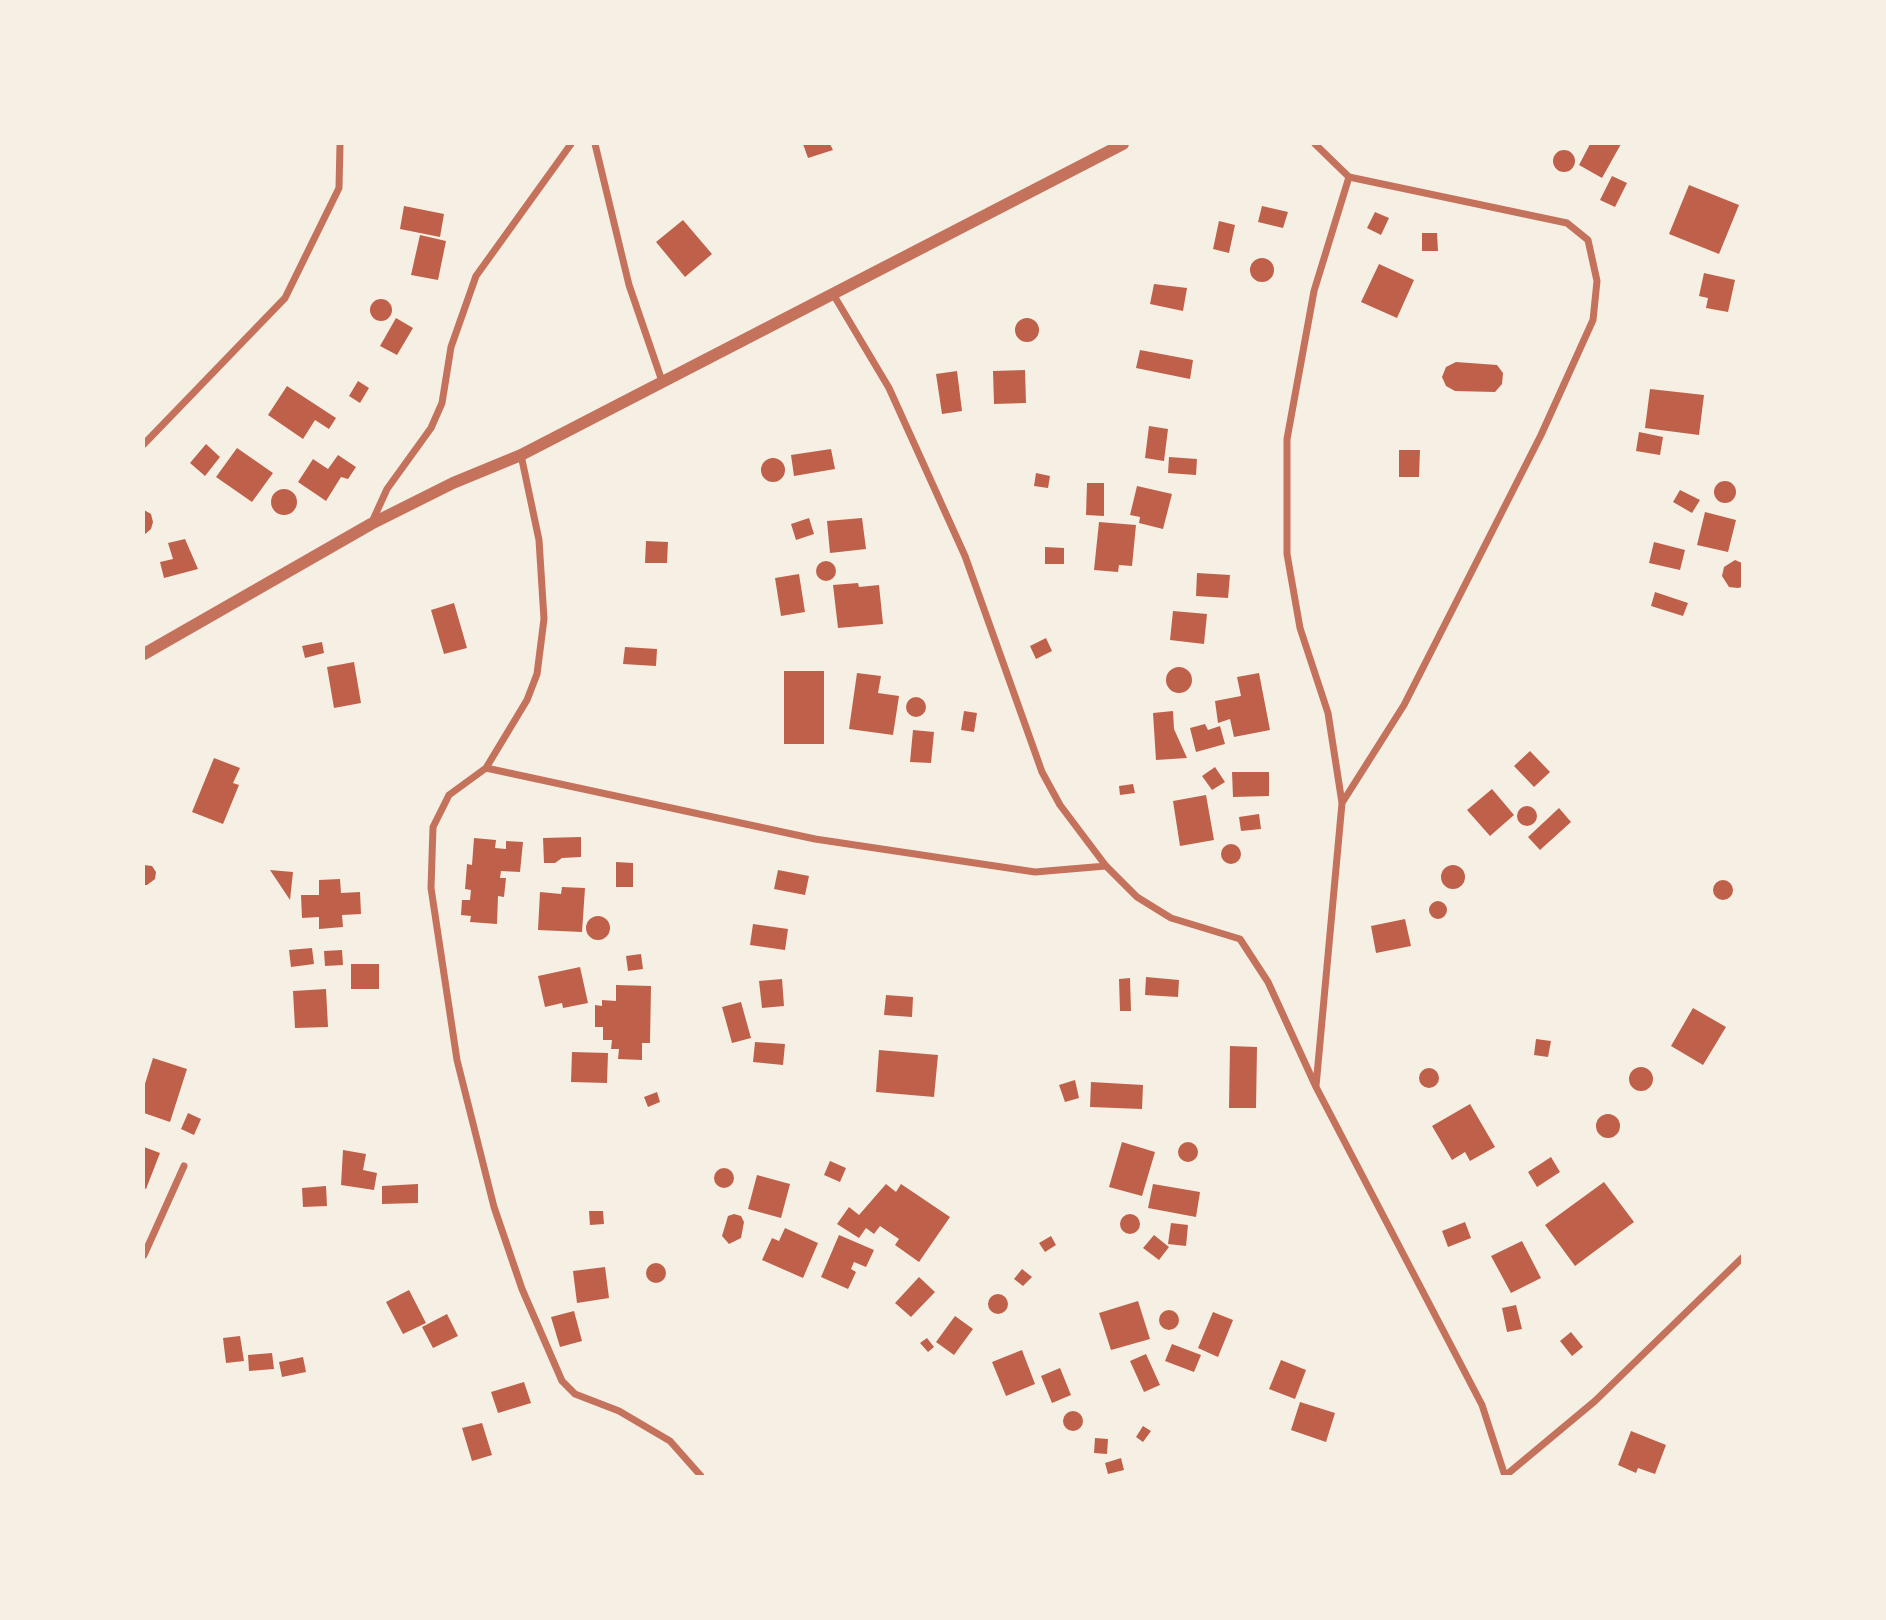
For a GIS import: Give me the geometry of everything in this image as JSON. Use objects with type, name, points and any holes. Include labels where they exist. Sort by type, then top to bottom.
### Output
[{"type":"street","points":[[144,444],[285,299],[339,188],[340,144]]},
{"type":"street","points":[[371,524],[387,489],[431,428],[442,403],[451,347],[476,276],[571,144]]},
{"type":"street","points":[[594,144],[629,285],[662,382]]},
{"type":"street","points":[[144,654],[371,524],[453,483],[521,455],[1123,144]]},
{"type":"street","points":[[1315,144],[1349,177],[1567,223],[1588,240],[1597,281],[1593,320],[1535,447],[1404,705],[1342,803]]},
{"type":"street","points":[[1316,1087],[1342,803],[1328,713],[1300,628],[1287,554],[1287,439],[1314,291],[1349,177]]},
{"type":"street","points":[[833,294],[888,388],[965,556],[1042,772],[1060,805],[1105,866],[1137,897],[1171,918],[1240,939],[1268,982],[1316,1087],[1482,1405],[1505,1476],[1595,1401],[1742,1258]]},
{"type":"street","points":[[521,455],[539,540],[544,619],[537,674],[527,700],[486,768],[449,795],[433,827],[431,888],[457,1060],[494,1207],[522,1289],[562,1381],[575,1394],[619,1411],[670,1441],[701,1476]]},
{"type":"street","points":[[486,768],[815,839],[1035,872],[1105,866]]},
{"type":"street","points":[[144,1255],[184,1166]]},
{"type":"building","points":[[803,144],[830,144],[833,150],[808,158]]},
{"type":"building","points":[[1590,144],[1621,144],[1602,178],[1579,165]]},
{"type":"building","points":[[1564,150],[1574,157],[1575,161],[1568,171],[1564,172],[1554,165],[1553,161],[1560,151]]},
{"type":"building","points":[[1612,176],[1627,183],[1615,207],[1600,200]]},
{"type":"building","points":[[1689,185],[1739,205],[1719,254],[1669,234]]},
{"type":"building","points":[[404,206],[444,214],[440,237],[400,229]]},
{"type":"building","points":[[1262,206],[1288,212],[1283,228],[1258,222]]},
{"type":"building","points":[[1375,212],[1389,218],[1381,235],[1367,228]]},
{"type":"building","points":[[683,220],[712,254],[685,277],[656,242]]},
{"type":"building","points":[[1219,221],[1235,225],[1229,253],[1213,249]]},
{"type":"building","points":[[1422,233],[1437,233],[1438,251],[1422,251]]},
{"type":"building","points":[[420,235],[446,241],[438,280],[411,275]]},
{"type":"building","points":[[1262,258],[1273,265],[1274,270],[1267,281],[1262,282],[1251,275],[1250,270],[1257,259]]},
{"type":"building","points":[[1379,264],[1414,280],[1397,318],[1361,302]]},
{"type":"building","points":[[1704,273],[1735,280],[1728,312],[1706,308],[1708,298],[1699,296]]},
{"type":"building","points":[[1154,284],[1187,288],[1183,311],[1150,304]]},
{"type":"building","points":[[381,299],[391,306],[392,310],[385,320],[381,321],[371,314],[370,310],[377,300]]},
{"type":"building","points":[[396,318],[413,328],[397,355],[380,346]]},
{"type":"building","points":[[1027,318],[1036,321],[1039,330],[1036,339],[1027,342],[1018,339],[1015,330],[1018,321]]},
{"type":"building","points":[[1140,350],[1193,360],[1190,379],[1136,368]]},
{"type":"building","points":[[1456,362],[1497,365],[1503,373],[1502,384],[1495,392],[1455,391],[1446,386],[1442,377],[1446,367]]},
{"type":"building","points":[[1025,370],[1026,403],[994,404],[993,371]]},
{"type":"building","points":[[957,371],[962,411],[942,414],[936,374]]},
{"type":"building","points":[[358,381],[369,388],[360,403],[349,396]]},
{"type":"building","points":[[287,386],[336,418],[329,429],[315,420],[303,439],[268,415]]},
{"type":"building","points":[[1650,389],[1704,395],[1699,435],[1645,428]]},
{"type":"building","points":[[1149,426],[1168,429],[1164,461],[1145,458]]},
{"type":"building","points":[[1639,432],[1663,437],[1660,455],[1636,451]]},
{"type":"building","points":[[206,444],[220,457],[205,476],[190,463]]},
{"type":"building","points":[[237,448],[273,473],[252,502],[216,477]]},
{"type":"building","points":[[831,449],[835,469],[794,476],[791,455]]},
{"type":"building","points":[[1399,450],[1420,450],[1419,477],[1399,477]]},
{"type":"building","points":[[338,455],[356,467],[348,479],[341,477],[326,501],[298,482],[313,459],[328,469]]},
{"type":"building","points":[[1169,457],[1197,459],[1196,475],[1168,473]]},
{"type":"building","points":[[773,458],[784,465],[785,470],[778,481],[773,482],[762,475],[761,470],[768,459]]},
{"type":"building","points":[[1036,473],[1050,476],[1048,488],[1034,486]]},
{"type":"building","points":[[1725,481],[1733,484],[1736,492],[1733,500],[1725,503],[1717,500],[1714,492],[1717,484]]},
{"type":"building","points":[[1087,483],[1104,483],[1104,516],[1086,515]]},
{"type":"building","points":[[1137,486],[1172,494],[1163,529],[1139,523],[1140,517],[1130,515]]},
{"type":"building","points":[[284,489],[293,493],[297,502],[293,511],[284,515],[275,511],[271,502],[275,493]]},
{"type":"building","points":[[1680,490],[1700,500],[1692,513],[1673,502]]},
{"type":"building","points":[[144,510],[151,514],[153,522],[151,529],[144,535]]},
{"type":"building","points":[[1705,512],[1736,520],[1728,552],[1697,545]]},
{"type":"building","points":[[809,518],[814,534],[796,540],[791,524]]},
{"type":"building","points":[[862,518],[866,549],[830,553],[827,521]]},
{"type":"building","points":[[1099,522],[1136,525],[1132,566],[1119,565],[1118,572],[1094,570]]},
{"type":"building","points":[[185,539],[198,569],[164,578],[160,562],[173,559],[168,543]]},
{"type":"building","points":[[646,541],[668,542],[667,563],[645,563]]},
{"type":"building","points":[[1654,542],[1685,550],[1680,570],[1649,563]]},
{"type":"building","points":[[1045,547],[1064,548],[1064,564],[1045,564]]},
{"type":"building","points":[[1735,560],[1742,563],[1742,587],[1738,588],[1729,587],[1722,576],[1724,567]]},
{"type":"building","points":[[822,561],[830,561],[836,571],[830,581],[822,581],[816,575],[816,567]]},
{"type":"building","points":[[1197,573],[1230,575],[1228,598],[1196,596]]},
{"type":"building","points":[[799,574],[805,612],[781,616],[775,578]]},
{"type":"building","points":[[858,583],[859,587],[879,585],[883,624],[838,628],[833,585]]},
{"type":"building","points":[[1655,592],[1688,603],[1683,616],[1651,606]]},
{"type":"building","points":[[454,603],[467,648],[444,654],[431,610]]},
{"type":"building","points":[[1173,611],[1207,614],[1204,644],[1170,640]]},
{"type":"building","points":[[1046,638],[1052,651],[1036,659],[1030,646]]},
{"type":"building","points":[[322,642],[324,653],[305,658],[302,646]]},
{"type":"building","points":[[625,647],[657,649],[656,666],[623,664]]},
{"type":"building","points":[[354,662],[361,703],[334,708],[327,667]]},
{"type":"building","points":[[1179,667],[1188,671],[1192,680],[1188,689],[1179,693],[1170,689],[1166,680],[1170,671]]},
{"type":"building","points":[[784,671],[824,671],[824,744],[784,744]]},
{"type":"building","points":[[857,673],[881,676],[878,693],[899,696],[893,735],[849,729]]},
{"type":"building","points":[[1259,673],[1270,730],[1234,737],[1230,719],[1218,723],[1215,701],[1241,696],[1237,677]]},
{"type":"building","points":[[912,697],[920,697],[926,707],[920,717],[912,717],[906,711],[906,703]]},
{"type":"building","points":[[964,711],[977,713],[974,732],[961,730]]},
{"type":"building","points":[[1173,711],[1174,729],[1187,758],[1156,760],[1153,713]]},
{"type":"building","points":[[1205,724],[1208,730],[1220,726],[1225,744],[1196,752],[1190,728]]},
{"type":"building","points":[[913,730],[934,732],[931,763],[910,762]]},
{"type":"building","points":[[1530,751],[1550,772],[1534,787],[1514,766]]},
{"type":"building","points":[[214,758],[240,768],[233,783],[239,785],[223,824],[192,812]]},
{"type":"building","points":[[1215,767],[1225,782],[1212,790],[1202,776]]},
{"type":"building","points":[[1232,772],[1269,772],[1269,796],[1233,797]]},
{"type":"building","points":[[1133,784],[1135,793],[1120,795],[1119,786]]},
{"type":"building","points":[[1492,789],[1514,815],[1490,836],[1467,810]]},
{"type":"building","points":[[1206,795],[1214,840],[1180,846],[1173,801]]},
{"type":"building","points":[[1527,806],[1534,809],[1537,816],[1534,823],[1527,826],[1520,823],[1517,816],[1520,809]]},
{"type":"building","points":[[1559,808],[1571,822],[1540,850],[1528,837]]},
{"type":"building","points":[[1259,814],[1261,829],[1241,831],[1239,817]]},
{"type":"building","points":[[581,837],[581,857],[544,863],[543,838]]},
{"type":"building","points":[[474,838],[496,840],[495,848],[506,849],[506,841],[523,842],[520,872],[501,871],[500,878],[506,878],[504,897],[498,896],[497,924],[470,922],[471,916],[461,915],[462,900],[470,900],[471,890],[465,889],[467,864],[472,865]]},
{"type":"building","points":[[1231,844],[1238,847],[1241,854],[1238,861],[1231,864],[1224,861],[1221,854],[1224,847]]},
{"type":"building","points":[[616,862],[633,863],[633,887],[616,887]]},
{"type":"building","points":[[144,865],[152,866],[156,872],[155,879],[147,885],[144,885]]},
{"type":"building","points":[[1453,865],[1462,868],[1465,877],[1462,886],[1453,889],[1444,886],[1441,877],[1444,868]]},
{"type":"building","points":[[270,870],[293,872],[290,900]]},
{"type":"building","points":[[778,870],[809,876],[805,895],[774,889]]},
{"type":"building","points":[[340,879],[341,893],[360,892],[361,914],[342,915],[343,927],[319,929],[319,917],[302,918],[301,895],[319,895],[319,880]]},
{"type":"building","points":[[1723,880],[1730,883],[1733,890],[1730,897],[1723,900],[1716,897],[1713,890],[1716,883]]},
{"type":"building","points":[[562,887],[585,888],[582,932],[538,930],[540,892],[561,894]]},
{"type":"building","points":[[1438,901],[1444,904],[1447,910],[1444,916],[1438,919],[1432,916],[1429,910],[1432,904]]},
{"type":"building","points":[[598,916],[606,920],[610,928],[606,936],[598,940],[590,936],[586,928],[590,920]]},
{"type":"building","points":[[1405,919],[1411,946],[1376,953],[1371,926]]},
{"type":"building","points":[[753,924],[788,929],[785,950],[750,945]]},
{"type":"building","points":[[312,948],[314,964],[291,967],[289,950]]},
{"type":"building","points":[[342,950],[343,965],[325,966],[324,951]]},
{"type":"building","points":[[641,954],[643,969],[628,971],[626,956]]},
{"type":"building","points":[[351,964],[379,964],[379,989],[351,989]]},
{"type":"building","points":[[580,967],[588,1003],[563,1008],[562,1003],[545,1007],[538,976]]},
{"type":"building","points":[[1146,977],[1179,980],[1178,997],[1145,995]]},
{"type":"building","points":[[1130,978],[1131,1011],[1120,1011],[1119,979]]},
{"type":"building","points":[[782,979],[784,1006],[762,1008],[759,981]]},
{"type":"building","points":[[616,985],[651,986],[650,1043],[642,1043],[642,1060],[618,1059],[619,1049],[611,1049],[612,1040],[603,1040],[603,1027],[595,1027],[595,1005],[602,1006],[602,1000],[616,1001]]},
{"type":"building","points":[[326,989],[328,1027],[295,1028],[293,991]]},
{"type":"building","points":[[886,995],[913,997],[912,1017],[884,1015]]},
{"type":"building","points":[[741,1002],[751,1038],[732,1043],[722,1007]]},
{"type":"building","points":[[1693,1008],[1726,1027],[1703,1065],[1671,1046]]},
{"type":"building","points":[[1536,1039],[1551,1041],[1548,1057],[1534,1055]]},
{"type":"building","points":[[755,1042],[785,1044],[783,1065],[753,1062]]},
{"type":"building","points":[[1230,1046],[1257,1047],[1256,1108],[1229,1108]]},
{"type":"building","points":[[879,1050],[938,1055],[934,1097],[876,1092]]},
{"type":"building","points":[[572,1052],[608,1053],[607,1083],[571,1082]]},
{"type":"building","points":[[153,1058],[187,1069],[170,1122],[144,1113],[144,1087]]},
{"type":"building","points":[[1641,1067],[1649,1071],[1653,1079],[1649,1087],[1641,1091],[1633,1087],[1629,1079],[1633,1071]]},
{"type":"building","points":[[1429,1068],[1436,1071],[1439,1078],[1436,1085],[1429,1088],[1422,1085],[1419,1078],[1422,1071]]},
{"type":"building","points":[[1075,1080],[1079,1098],[1065,1102],[1059,1085]]},
{"type":"building","points":[[1091,1082],[1143,1085],[1142,1109],[1090,1107]]},
{"type":"building","points":[[657,1092],[660,1102],[648,1107],[644,1097]]},
{"type":"building","points":[[1470,1104],[1495,1147],[1470,1161],[1465,1152],[1452,1160],[1432,1126]]},
{"type":"building","points":[[188,1113],[201,1119],[194,1135],[181,1129]]},
{"type":"building","points":[[1608,1114],[1616,1118],[1620,1126],[1616,1134],[1608,1138],[1600,1134],[1596,1126],[1600,1118]]},
{"type":"building","points":[[1122,1142],[1155,1152],[1142,1196],[1109,1187]]},
{"type":"building","points":[[1184,1142],[1192,1142],[1198,1152],[1192,1162],[1184,1162],[1178,1156],[1178,1148]]},
{"type":"building","points":[[144,1147],[160,1153],[146,1189],[144,1188]]},
{"type":"building","points":[[343,1150],[366,1154],[363,1170],[377,1173],[374,1190],[341,1185]]},
{"type":"building","points":[[1551,1157],[1560,1172],[1537,1187],[1528,1172]]},
{"type":"building","points":[[830,1161],[846,1168],[840,1182],[824,1175]]},
{"type":"building","points":[[720,1168],[728,1168],[734,1178],[728,1188],[720,1188],[714,1182],[714,1174]]},
{"type":"building","points":[[757,1175],[790,1184],[781,1218],[748,1209]]},
{"type":"building","points":[[1604,1182],[1634,1222],[1575,1266],[1545,1225]]},
{"type":"building","points":[[418,1184],[418,1203],[382,1204],[382,1186]]},
{"type":"building","points":[[886,1184],[896,1192],[901,1184],[950,1217],[919,1262],[895,1245],[899,1239],[880,1226],[874,1234],[866,1228],[859,1238],[837,1224],[849,1207],[859,1215]]},
{"type":"building","points":[[1153,1184],[1200,1192],[1196,1217],[1148,1208]]},
{"type":"building","points":[[326,1186],[327,1206],[303,1207],[302,1188]]},
{"type":"building","points":[[589,1211],[603,1211],[604,1224],[590,1225]]},
{"type":"building","points":[[1126,1214],[1134,1214],[1140,1224],[1134,1234],[1126,1234],[1120,1228],[1120,1220]]},
{"type":"building","points":[[728,1216],[741,1216],[744,1222],[741,1238],[729,1244],[722,1236]]},
{"type":"building","points":[[1465,1222],[1471,1238],[1448,1247],[1442,1231]]},
{"type":"building","points":[[1171,1223],[1188,1225],[1186,1246],[1168,1244]]},
{"type":"building","points":[[785,1228],[818,1243],[803,1278],[762,1260],[772,1238],[779,1241]]},
{"type":"building","points":[[839,1235],[874,1250],[866,1267],[854,1262],[851,1269],[856,1272],[848,1289],[821,1277]]},
{"type":"building","points":[[1154,1235],[1169,1247],[1159,1260],[1143,1248]]},
{"type":"building","points":[[1051,1236],[1056,1245],[1045,1252],[1039,1243]]},
{"type":"building","points":[[1522,1241],[1541,1278],[1511,1293],[1491,1256]]},
{"type":"building","points":[[656,1263],[663,1266],[666,1273],[663,1280],[656,1283],[649,1280],[646,1273],[649,1266]]},
{"type":"building","points":[[605,1267],[609,1298],[577,1303],[573,1271]]},
{"type":"building","points":[[1022,1269],[1032,1277],[1023,1286],[1014,1279]]},
{"type":"building","points":[[919,1277],[935,1292],[911,1317],[895,1303]]},
{"type":"building","points":[[409,1290],[426,1323],[403,1334],[386,1302]]},
{"type":"building","points":[[994,1294],[1002,1294],[1008,1304],[1002,1314],[994,1314],[988,1308],[988,1300]]},
{"type":"building","points":[[1138,1301],[1150,1339],[1111,1350],[1099,1313]]},
{"type":"building","points":[[1516,1305],[1522,1329],[1507,1332],[1502,1308]]},
{"type":"building","points":[[1165,1310],[1173,1310],[1179,1320],[1173,1330],[1165,1330],[1159,1324],[1159,1316]]},
{"type":"building","points":[[574,1311],[582,1341],[560,1347],[551,1317]]},
{"type":"building","points":[[1213,1312],[1233,1320],[1218,1357],[1198,1348]]},
{"type":"building","points":[[447,1314],[458,1336],[433,1348],[422,1327]]},
{"type":"building","points":[[955,1316],[973,1329],[954,1355],[936,1342]]},
{"type":"building","points":[[1571,1332],[1583,1347],[1572,1356],[1560,1341]]},
{"type":"building","points":[[240,1336],[244,1361],[226,1363],[223,1338]]},
{"type":"building","points":[[927,1338],[934,1347],[928,1352],[920,1343]]},
{"type":"building","points":[[1172,1344],[1201,1355],[1194,1372],[1165,1361]]},
{"type":"building","points":[[1022,1350],[1035,1384],[1006,1396],[992,1362]]},
{"type":"building","points":[[272,1353],[274,1369],[249,1371],[248,1355]]},
{"type":"building","points":[[1146,1354],[1160,1385],[1144,1392],[1130,1361]]},
{"type":"building","points":[[303,1357],[306,1372],[282,1377],[279,1362]]},
{"type":"building","points":[[1281,1360],[1306,1370],[1295,1399],[1269,1389]]},
{"type":"building","points":[[1060,1368],[1071,1395],[1052,1403],[1041,1376]]},
{"type":"building","points":[[524,1382],[531,1403],[498,1413],[491,1392]]},
{"type":"building","points":[[1300,1402],[1335,1413],[1326,1442],[1291,1430]]},
{"type":"building","points":[[1069,1411],[1077,1411],[1083,1421],[1077,1431],[1069,1431],[1063,1425],[1063,1417]]},
{"type":"building","points":[[482,1423],[492,1455],[472,1461],[462,1428]]},
{"type":"building","points":[[1143,1426],[1151,1431],[1143,1442],[1136,1437]]},
{"type":"building","points":[[1631,1431],[1666,1445],[1655,1474],[1638,1468],[1636,1473],[1618,1465]]},
{"type":"building","points":[[1095,1438],[1108,1439],[1107,1454],[1094,1453]]},
{"type":"building","points":[[1121,1458],[1124,1470],[1108,1474],[1105,1463]]}]
